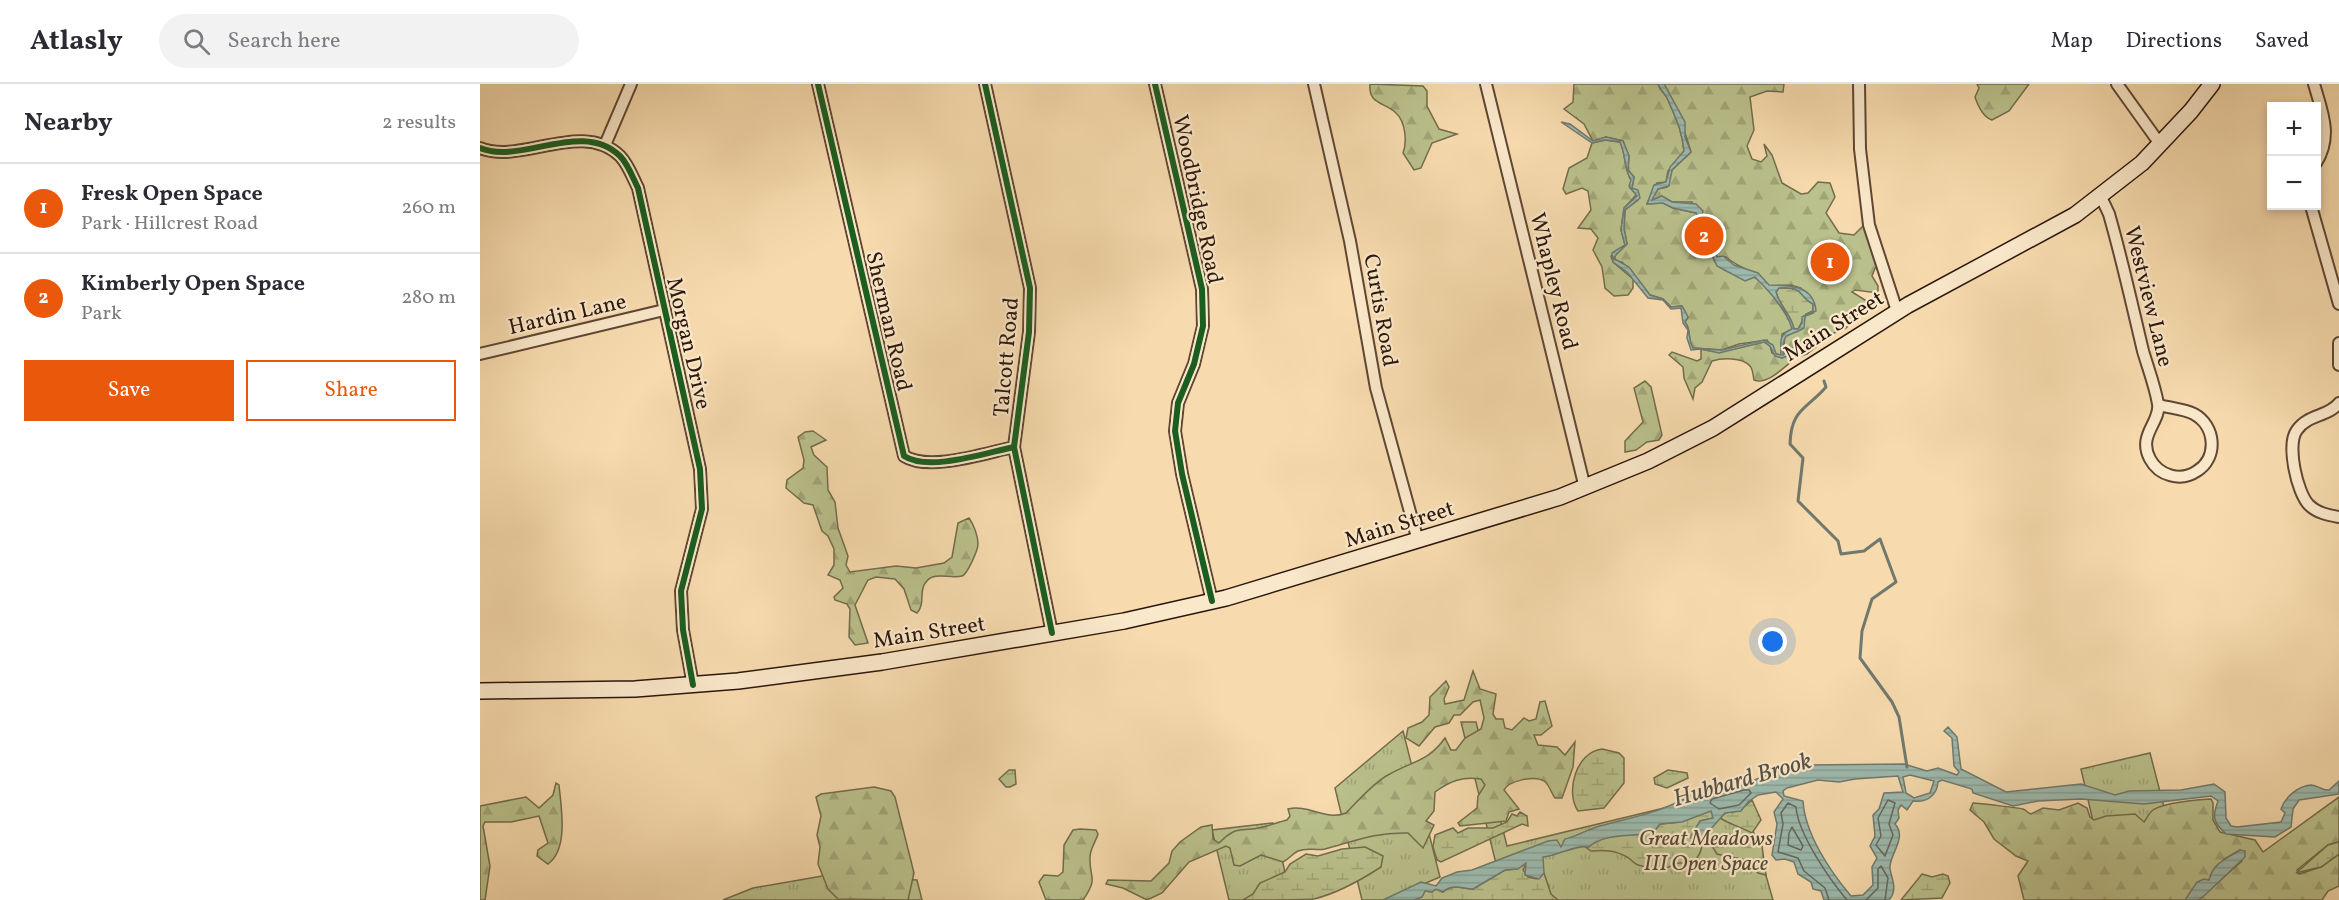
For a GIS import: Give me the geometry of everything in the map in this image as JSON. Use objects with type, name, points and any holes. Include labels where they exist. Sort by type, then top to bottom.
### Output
[{"type":"main road","name":"Main Street","points":[[480,691],[597,690],[693,685],[837,668],[1124,621],[1212,601],[1418,541],[1585,488],[1648,461],[1713,428],[1897,311],[2057,226],[2101,197],[2160,144],[2212,84]]},
{"type":"street","points":[[480,148],[515,150],[574,141],[605,145],[631,84]]},
{"type":"street","name":"Sherman Road","points":[[818,84],[904,456],[914,463],[933,463],[1014,447]]},
{"type":"street","name":"Talcott Road","points":[[985,84],[1030,288],[1029,332],[1014,447],[1052,633]]},
{"type":"street","name":"Woodbridge Road","points":[[1155,84],[1202,289],[1203,326],[1194,364],[1178,403],[1176,430],[1182,474],[1212,601]]},
{"type":"street","name":"Curtis Road","points":[[1314,84],[1350,241],[1376,388],[1418,541]]},
{"type":"street","name":"Whapley Road","points":[[1486,84],[1585,488]]},
{"type":"street","points":[[1859,84],[1860,148],[1869,225],[1897,311]]},
{"type":"street","points":[[2117,84],[2160,144]]},
{"type":"street","points":[[2314,84],[2327,135],[2325,148],[2320,156]]},
{"type":"street","name":"Morgan Drive","points":[[605,145],[621,157],[638,188],[663,310],[700,469],[702,509],[681,591],[682,630],[693,685]]},
{"type":"street","name":"Westview Lane","points":[[2101,197],[2109,214],[2159,405]]},
{"type":"street","points":[[2312,210],[2339,304]]},
{"type":"street","name":"Hardin Lane","points":[[480,354],[663,310]]},
{"type":"street","points":[[2339,344],[2339,364]]},
{"type":"street","points":[[2339,403],[2331,411],[2308,419],[2299,426],[2291,446],[2296,474],[2307,503],[2319,512],[2339,517]]},
{"type":"street","points":[[2159,405],[2194,414],[2208,429],[2212,442],[2210,456],[2197,472],[2184,476],[2170,476],[2158,469],[2149,459],[2146,438],[2159,405]]},
{"type":"green space","points":[[1370,84],[1423,86],[1427,91],[1427,106],[1439,129],[1457,134],[1432,143],[1421,168],[1414,170],[1403,153],[1405,138],[1402,122],[1392,109],[1374,100]]},
{"type":"green space","points":[[1574,84],[1658,84],[1676,119],[1684,151],[1668,171],[1666,182],[1657,183],[1647,204],[1663,203],[1673,208],[1696,213],[1698,218],[1693,233],[1708,247],[1715,262],[1728,272],[1758,279],[1770,292],[1793,329],[1782,334],[1781,355],[1776,354],[1767,340],[1739,344],[1722,350],[1693,348],[1685,322],[1688,317],[1682,306],[1671,307],[1663,299],[1650,295],[1622,262],[1615,261],[1615,255],[1627,244],[1624,228],[1625,210],[1638,200],[1639,195],[1632,188],[1634,177],[1628,170],[1629,156],[1623,141],[1606,137],[1593,141],[1584,124],[1564,109],[1573,102]]},
{"type":"green space","points":[[1664,84],[1784,84],[1783,92],[1767,91],[1750,97],[1754,130],[1747,146],[1752,159],[1761,162],[1767,156],[1764,144],[1772,155],[1782,183],[1801,194],[1808,193],[1818,182],[1830,183],[1835,197],[1826,213],[1839,233],[1854,235],[1865,224],[1876,266],[1872,276],[1878,286],[1878,293],[1855,290],[1852,292],[1873,305],[1861,311],[1846,328],[1834,333],[1807,354],[1802,348],[1791,348],[1783,355],[1785,335],[1802,329],[1805,316],[1813,313],[1801,288],[1791,285],[1769,286],[1760,277],[1726,257],[1717,257],[1710,239],[1699,231],[1702,219],[1692,202],[1672,202],[1662,196],[1652,200],[1658,189],[1667,187],[1672,170],[1691,152],[1683,126]]},
{"type":"green space","points":[[1977,84],[2029,84],[2009,111],[1992,120],[1983,114],[1975,97],[1979,88]]},
{"type":"green space","points":[[1605,140],[1620,142],[1631,180],[1630,188],[1637,194],[1624,208],[1621,230],[1625,245],[1611,256],[1613,262],[1633,279],[1633,288],[1628,295],[1614,296],[1605,288],[1602,267],[1593,250],[1598,238],[1591,229],[1578,228],[1591,210],[1588,191],[1582,188],[1566,194],[1563,189],[1569,168],[1587,158],[1592,143]]},
{"type":"green space","points":[[1779,288],[1794,289],[1813,304],[1813,311],[1806,314],[1798,329],[1794,329],[1778,297],[1776,292]]},
{"type":"green space","points":[[1764,342],[1770,346],[1772,353],[1782,358],[1790,355],[1792,361],[1774,375],[1759,381],[1754,380],[1751,367],[1742,361],[1726,359],[1712,361],[1702,382],[1695,388],[1693,399],[1684,378],[1683,367],[1669,355],[1672,352],[1697,361],[1701,359],[1701,349],[1717,351]]},
{"type":"green space","points":[[1645,381],[1651,387],[1662,435],[1659,440],[1647,442],[1636,450],[1625,452],[1625,441],[1643,422],[1634,388]]},
{"type":"green space","points":[[813,431],[826,440],[811,447],[814,455],[827,467],[828,490],[835,502],[838,528],[848,556],[846,565],[850,572],[896,566],[916,568],[944,563],[952,557],[958,523],[969,518],[978,541],[972,562],[964,575],[938,576],[926,582],[922,589],[921,605],[917,613],[911,610],[904,589],[895,579],[876,577],[868,580],[855,605],[868,643],[855,645],[849,637],[850,609],[847,604],[835,600],[834,597],[843,588],[840,580],[828,575],[834,565],[834,549],[828,536],[822,531],[813,505],[804,503],[786,488],[787,480],[803,468],[804,460],[798,437],[805,432]]},
{"type":"green space","points":[[1473,671],[1480,689],[1496,694],[1493,714],[1496,719],[1503,719],[1505,728],[1512,730],[1524,718],[1529,721],[1536,719],[1540,702],[1545,701],[1552,726],[1541,735],[1534,735],[1538,745],[1557,747],[1565,755],[1575,742],[1573,767],[1562,798],[1555,798],[1548,785],[1540,779],[1522,780],[1511,784],[1504,790],[1519,809],[1509,812],[1506,821],[1460,826],[1458,823],[1477,808],[1478,796],[1485,785],[1481,779],[1462,779],[1451,782],[1435,792],[1434,811],[1426,821],[1434,825],[1423,848],[1408,833],[1386,834],[1325,849],[1302,850],[1283,862],[1261,855],[1240,866],[1234,865],[1230,848],[1226,846],[1189,862],[1162,893],[1147,900],[1123,888],[1106,884],[1108,880],[1151,881],[1169,863],[1172,851],[1180,842],[1201,827],[1212,825],[1213,839],[1219,843],[1235,831],[1255,829],[1287,820],[1290,816],[1288,809],[1303,809],[1332,815],[1346,813],[1382,778],[1426,757],[1445,738],[1451,750],[1456,750],[1465,738],[1481,729],[1484,718],[1480,700],[1473,702],[1460,715],[1454,715],[1449,723],[1435,727],[1419,746],[1406,738],[1408,728],[1422,722],[1429,715],[1430,697],[1446,681],[1449,687],[1444,699],[1445,704],[1464,700]]},
{"type":"green space","name":"Great Meadows III Open Space","points":[[1461,722],[1476,722],[1507,846],[1689,802],[1688,796],[1740,785],[1773,900],[1505,900]]},
{"type":"green space","points":[[1403,731],[1440,877],[1386,900],[1362,900],[1335,788]]},
{"type":"green space","points":[[1602,749],[1619,753],[1624,758],[1624,783],[1604,808],[1578,811],[1573,794],[1575,774],[1585,757]]},
{"type":"green space","points":[[2150,753],[2188,900],[2111,900],[2081,769]]},
{"type":"green space","points":[[1009,770],[1015,770],[1016,784],[1006,787],[999,779]]},
{"type":"green space","points":[[1668,770],[1687,773],[1688,778],[1667,788],[1655,784],[1654,778]]},
{"type":"green space","points":[[556,783],[559,785],[562,827],[559,848],[555,857],[548,864],[537,856],[538,850],[548,843],[539,816],[511,822],[485,822],[483,826],[490,866],[485,900],[480,900],[480,806],[526,797],[539,808],[553,795]]},
{"type":"green space","points":[[874,787],[891,791],[895,797],[914,873],[908,900],[838,899],[828,889],[818,864],[820,847],[817,835],[821,816],[816,797],[821,794]]},
{"type":"green space","points":[[2339,797],[2339,842],[2328,845],[2297,870],[2299,874],[2321,867],[2339,854],[2339,886],[2328,891],[2322,900],[2198,900],[2242,861],[2240,850],[2224,859],[2210,880],[2185,900],[2024,900],[2018,876],[2028,861],[2016,856],[1994,839],[1984,822],[1970,810],[1973,803],[1976,803],[2023,809],[2031,814],[2043,808],[2059,810],[2078,803],[2087,808],[2090,817],[2094,820],[2106,816],[2135,814],[2144,822],[2158,807],[2211,799],[2213,820],[2220,832],[2255,840],[2263,852]]},
{"type":"green space","points":[[1752,800],[1761,820],[1752,833],[1720,818],[1727,812],[1739,811]]},
{"type":"green space","points":[[1708,810],[1714,813],[1713,818],[1700,821],[1691,838],[1702,846],[1697,858],[1691,862],[1666,868],[1649,868],[1618,853],[1591,851],[1584,846],[1588,847],[1600,839],[1645,834],[1645,830],[1656,829],[1660,824],[1680,822]]},
{"type":"green space","points":[[1520,812],[1527,816],[1528,826],[1522,824],[1441,862],[1437,860],[1433,847],[1435,835],[1453,828],[1458,833],[1468,828],[1493,828],[1507,822],[1512,814],[1517,816]]},
{"type":"green space","points":[[1273,823],[1292,900],[1229,900],[1212,830]]},
{"type":"green space","points":[[1073,830],[1096,830],[1098,834],[1090,854],[1091,887],[1083,900],[1046,900],[1039,882],[1044,875],[1058,876],[1063,872],[1064,845]]},
{"type":"green space","points":[[1726,833],[1762,846],[1766,875],[1758,873],[1746,860],[1717,854],[1710,843]]},
{"type":"green space","points":[[2339,842],[2339,854],[2321,867],[2296,873],[2328,845]]},
{"type":"green space","points":[[1365,847],[1383,856],[1381,867],[1340,890],[1314,899],[1243,900],[1253,894],[1260,883],[1285,872],[1290,864],[1306,854],[1318,856],[1342,849]]},
{"type":"green space","points":[[1526,863],[1523,870],[1528,877],[1537,879],[1544,873],[1551,894],[1558,900],[1414,900],[1422,897],[1425,891],[1432,892],[1436,889],[1443,892],[1454,887],[1473,889],[1505,870],[1516,869]]},
{"type":"green space","points":[[1922,874],[1932,877],[1943,874],[1948,876],[1950,883],[1942,898],[1901,900]]},
{"type":"green space","points":[[828,875],[917,880],[922,900],[723,900],[753,888]]},
{"type":"water","points":[[1658,84],[1664,84],[1685,122],[1685,137],[1691,152],[1672,170],[1669,186],[1658,189],[1652,200],[1662,196],[1672,202],[1696,204],[1703,211],[1699,231],[1710,239],[1717,257],[1723,256],[1734,265],[1758,273],[1769,285],[1792,286],[1806,291],[1814,302],[1816,311],[1805,316],[1804,328],[1785,338],[1783,355],[1795,346],[1802,348],[1807,354],[1802,356],[1797,352],[1782,358],[1775,356],[1770,346],[1764,342],[1719,353],[1701,349],[1691,350],[1681,308],[1671,309],[1663,300],[1648,298],[1627,272],[1613,262],[1612,253],[1625,245],[1621,230],[1624,208],[1637,196],[1629,186],[1631,180],[1627,171],[1622,147],[1620,142],[1605,140],[1592,143],[1561,122],[1570,124],[1593,141],[1606,137],[1623,141],[1629,156],[1628,170],[1634,177],[1632,188],[1638,190],[1640,198],[1625,210],[1624,228],[1627,244],[1613,258],[1629,267],[1650,295],[1663,299],[1671,307],[1682,306],[1688,317],[1685,322],[1688,328],[1693,348],[1722,350],[1764,340],[1773,345],[1776,354],[1781,355],[1782,336],[1792,329],[1782,308],[1772,295],[1755,277],[1745,281],[1717,266],[1710,250],[1693,233],[1698,218],[1696,213],[1673,208],[1663,203],[1647,204],[1654,185],[1666,182],[1670,167],[1684,151],[1676,119],[1667,98]],"holes":[[[1779,288],[1797,290],[1813,304],[1813,311],[1802,317],[1802,323],[1798,329],[1794,329],[1776,292]]]},
{"type":"water","points":[[1948,727],[1957,737],[1961,769],[2006,792],[2081,784],[2115,795],[2129,791],[2181,790],[2214,784],[2225,792],[2226,818],[2231,826],[2237,827],[2281,822],[2285,813],[2281,809],[2286,800],[2297,790],[2306,786],[2313,785],[2329,790],[2339,781],[2339,794],[2299,800],[2293,809],[2291,827],[2275,837],[2226,834],[2216,823],[2214,815],[2218,801],[2211,796],[2144,804],[2081,799],[2038,801],[2013,806],[1973,793],[1972,789],[1942,780],[1938,782],[1936,791],[1930,798],[1913,801],[1907,810],[1901,805],[1898,810],[1899,818],[1895,824],[1899,841],[1890,864],[1894,889],[1889,900],[1824,900],[1821,891],[1813,889],[1811,882],[1798,874],[1794,862],[1785,859],[1776,860],[1772,855],[1777,824],[1774,812],[1783,799],[1776,792],[1758,795],[1741,811],[1725,813],[1708,832],[1702,846],[1693,842],[1691,836],[1700,821],[1713,818],[1711,811],[1682,822],[1660,824],[1656,829],[1645,830],[1645,834],[1608,838],[1589,847],[1579,847],[1543,857],[1544,873],[1539,879],[1525,875],[1526,863],[1518,869],[1505,870],[1473,889],[1454,887],[1443,892],[1436,889],[1432,892],[1425,891],[1422,897],[1414,900],[1383,900],[1421,882],[1436,886],[1442,878],[1457,872],[1472,870],[1548,841],[1557,840],[1561,847],[1565,839],[1593,828],[1655,811],[1684,799],[1690,801],[1746,784],[1766,775],[1809,765],[1904,764],[1927,771],[1938,768],[1957,775],[1959,772],[1954,766],[1952,738],[1944,731]],"holes":[[[1910,775],[1934,781],[1930,793],[1914,798],[1906,793],[1903,777]],[[1898,776],[1903,792],[1884,793],[1879,809],[1873,815],[1875,836],[1870,846],[1877,858],[1872,867],[1873,885],[1863,895],[1851,896],[1820,852],[1808,826],[1803,801],[1784,796],[1783,791],[1818,780],[1839,782]]]},
{"type":"water","points":[[2240,850],[2245,851],[2245,857],[2205,895],[2198,900],[2185,900],[2197,882],[2204,879],[2209,880],[2217,865]]},
{"type":"waterway","points":[[1824,381],[1826,387],[1801,411],[1791,432],[1790,444],[1803,458],[1798,501],[1838,541],[1841,554],[1864,551],[1880,539],[1896,582],[1872,599],[1862,631],[1860,658],[1892,702],[1899,717],[1907,767]]},
{"type":"cycle path","points":[[818,84],[904,456],[915,460],[942,462],[1014,447]]},
{"type":"cycle path","points":[[985,84],[1030,288],[1029,332],[1014,447],[1052,633]]},
{"type":"cycle path","points":[[1155,84],[1202,289],[1203,326],[1194,364],[1178,403],[1175,431],[1182,474],[1212,601]]},
{"type":"cycle path","points":[[480,148],[496,152],[514,151],[570,142],[588,142],[605,146],[623,159],[638,188],[700,469],[702,509],[681,591],[683,630],[693,685]]},
{"type":"place","name":"Kimberly Open Space","points":[[1704,236]]},
{"type":"place","name":"Fresk Open Space","points":[[1830,262]]},
{"type":"water label","name":"Hubbard Brook","points":[[1742,779]]}]
